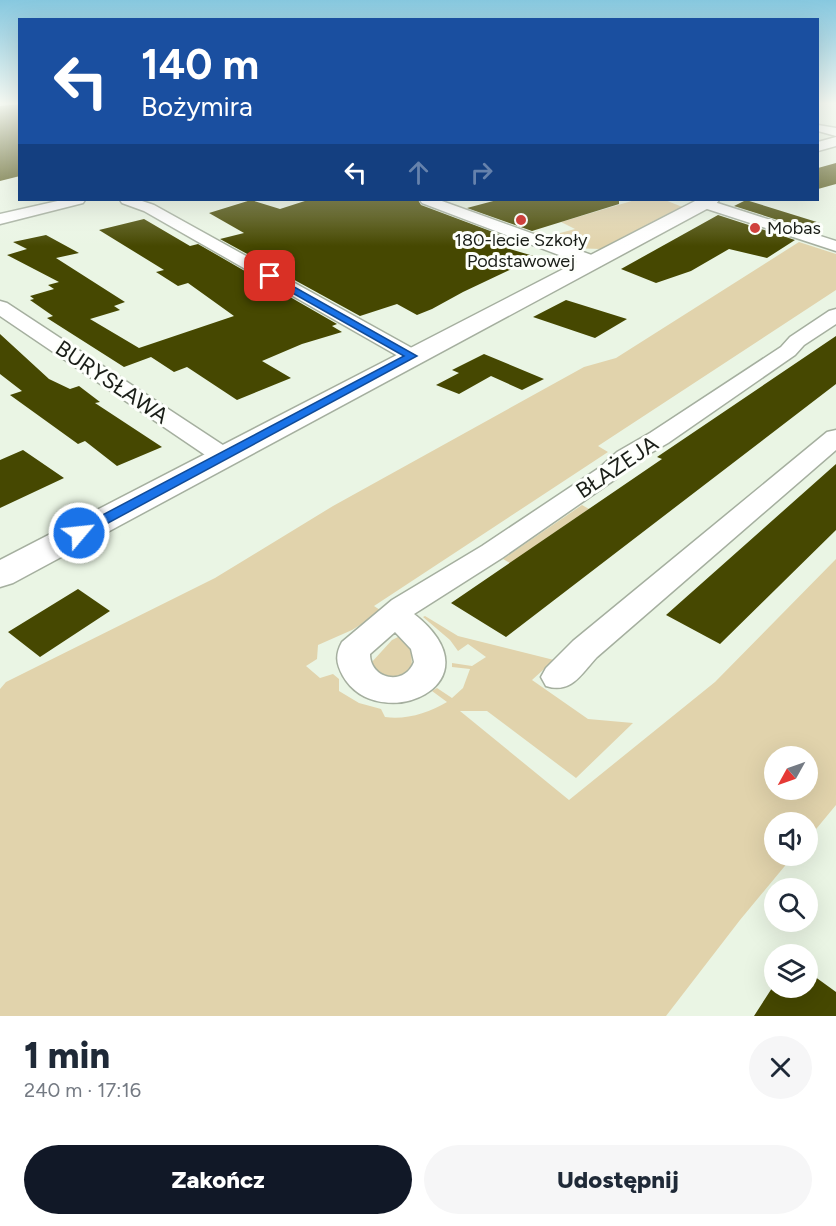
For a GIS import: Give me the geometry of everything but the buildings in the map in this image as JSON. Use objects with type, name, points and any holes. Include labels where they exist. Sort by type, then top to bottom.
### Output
[{"type":"street","points":[[0,219],[74,201]]},
{"type":"street","points":[[131,201],[149,208],[412,356]]},
{"type":"street","points":[[430,201],[594,262]]},
{"type":"street","points":[[0,575],[706,201],[836,246]]},
{"type":"street","name":"BURYSŁAWA","points":[[0,307],[223,456]]},
{"type":"street","name":"BŁAŻEJA","points":[[394,615],[419,596],[492,552],[608,473],[626,457],[659,438],[788,351],[797,341],[836,315]]},
{"type":"street","points":[[558,677],[569,663],[836,437]]},
{"type":"shaded area","points":[[632,201],[668,201],[685,208],[601,249],[570,248],[570,244],[562,244],[532,233],[538,231],[549,236],[575,229],[561,222]]},
{"type":"shaded area","points":[[799,242],[836,254],[836,290],[598,446],[608,452],[374,606],[380,610],[378,614],[352,630],[318,645],[317,659],[306,666],[320,678],[333,674],[339,679],[339,691],[359,703],[381,709],[385,717],[393,718],[417,715],[447,702],[432,691],[437,688],[452,698],[463,688],[470,669],[452,667],[452,663],[472,666],[486,657],[468,644],[458,651],[450,640],[423,617],[425,616],[458,636],[554,660],[532,680],[588,719],[633,723],[576,778],[487,711],[460,711],[569,800],[715,682],[836,559],[836,805],[818,827],[818,812],[764,812],[764,866],[785,866],[775,878],[764,878],[764,891],[666,1016],[0,1016],[0,689],[6,682],[215,578],[333,506],[584,367],[616,358]]},
{"type":"shaded area","points":[[582,505],[589,509],[510,563],[503,559]]},
{"type":"shaded area","points":[[398,637],[406,638],[411,643],[412,669],[409,677],[381,679],[371,663],[392,640]]},
{"type":"place","name":"180-lecie Szkoły Podstawowej","points":[[521,220]]},
{"type":"place","name":"Mobas","points":[[755,228]]},
{"type":"route","points":[[79,533],[412,356],[270,276]]}]
